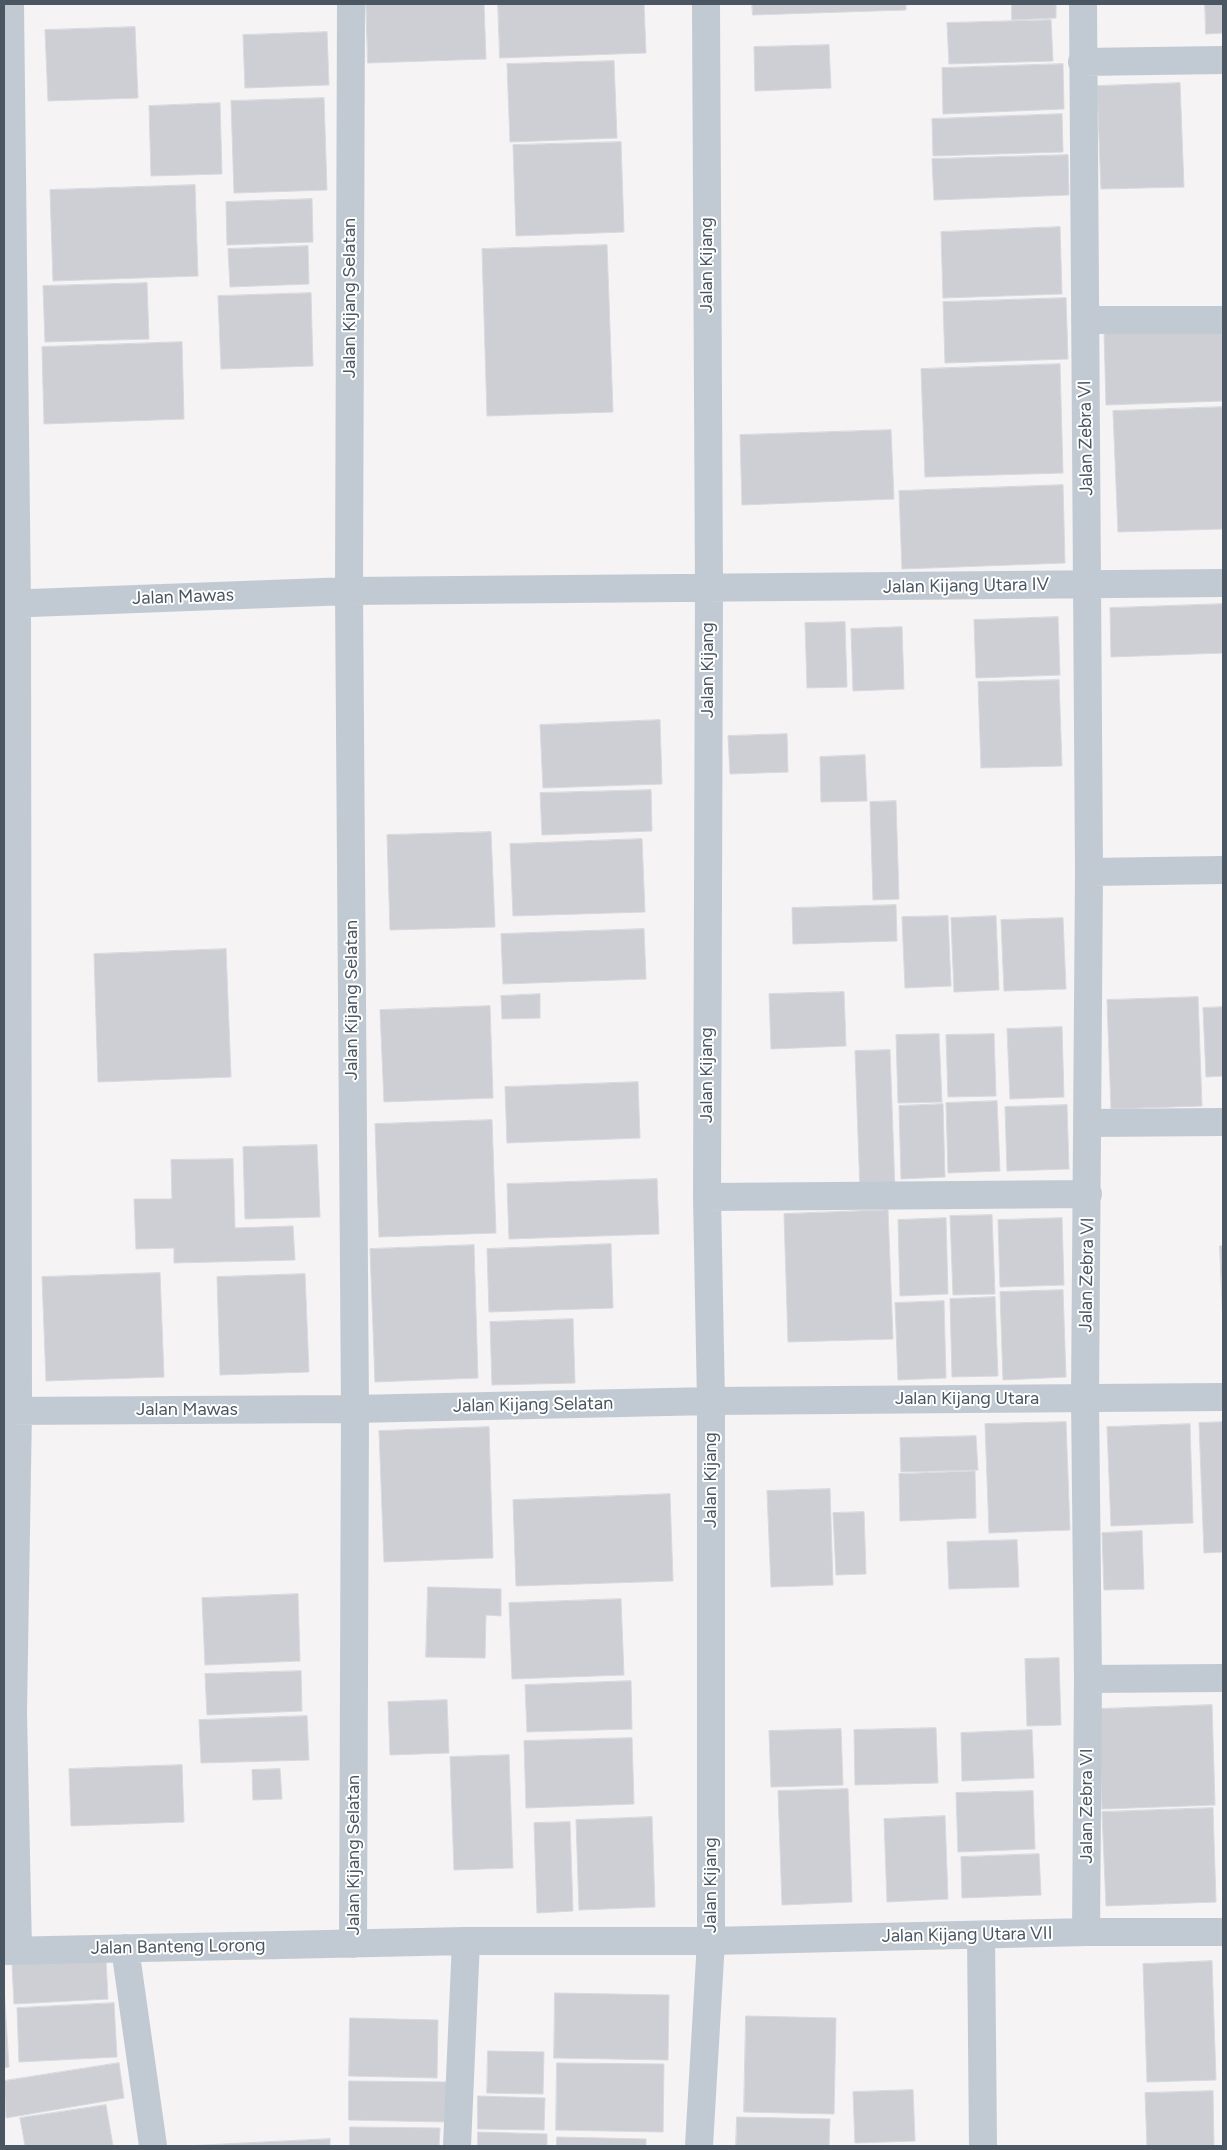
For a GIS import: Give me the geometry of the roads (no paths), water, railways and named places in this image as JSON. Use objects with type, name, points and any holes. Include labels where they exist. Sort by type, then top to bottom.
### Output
[{"type":"street","points":[[10,4],[11,1411],[9,1715],[11,1951]]},
{"type":"street","name":"Jalan Kijang Selatan","points":[[351,4],[349,591],[355,1409],[353,1944],[466,1941],[711,1941]]},
{"type":"street","name":"Jalan Kijang","points":[[699,2146],[711,1941],[711,1400],[706,1197],[708,590],[706,4]]},
{"type":"street","name":"Jalan Zebra VI","points":[[1083,4],[1089,872],[1085,1398],[1088,1679],[1086,1932]]},
{"type":"street","points":[[1082,62],[1223,60]]},
{"type":"street","points":[[1085,320],[1223,320]]},
{"type":"street","name":"Jalan Kijang Utara IV","points":[[708,590],[1223,583]]},
{"type":"street","points":[[349,591],[708,590]]},
{"type":"street","name":"Jalan Mawas","points":[[11,604],[349,591]]},
{"type":"street","points":[[1089,872],[1223,870]]},
{"type":"street","points":[[1088,1123],[1223,1122]]},
{"type":"street","points":[[706,1197],[1088,1194]]},
{"type":"street","name":"Jalan Kijang Utara","points":[[711,1400],[1223,1397]]},
{"type":"street","name":"Jalan Kijang Selatan","points":[[355,1409],[711,1400]]},
{"type":"street","name":"Jalan Mawas","points":[[11,1411],[355,1409]]},
{"type":"street","points":[[1088,1679],[1223,1678]]},
{"type":"street","name":"Jalan Kijang Utara VII","points":[[711,1941],[1086,1932],[1223,1932]]},
{"type":"street","points":[[981,1935],[983,2146]]},
{"type":"street","points":[[456,2146],[466,1941]]},
{"type":"street","name":"Jalan Banteng Lorong","points":[[11,1951],[353,1944]]},
{"type":"street","points":[[125,1948],[152,2146]]}]
